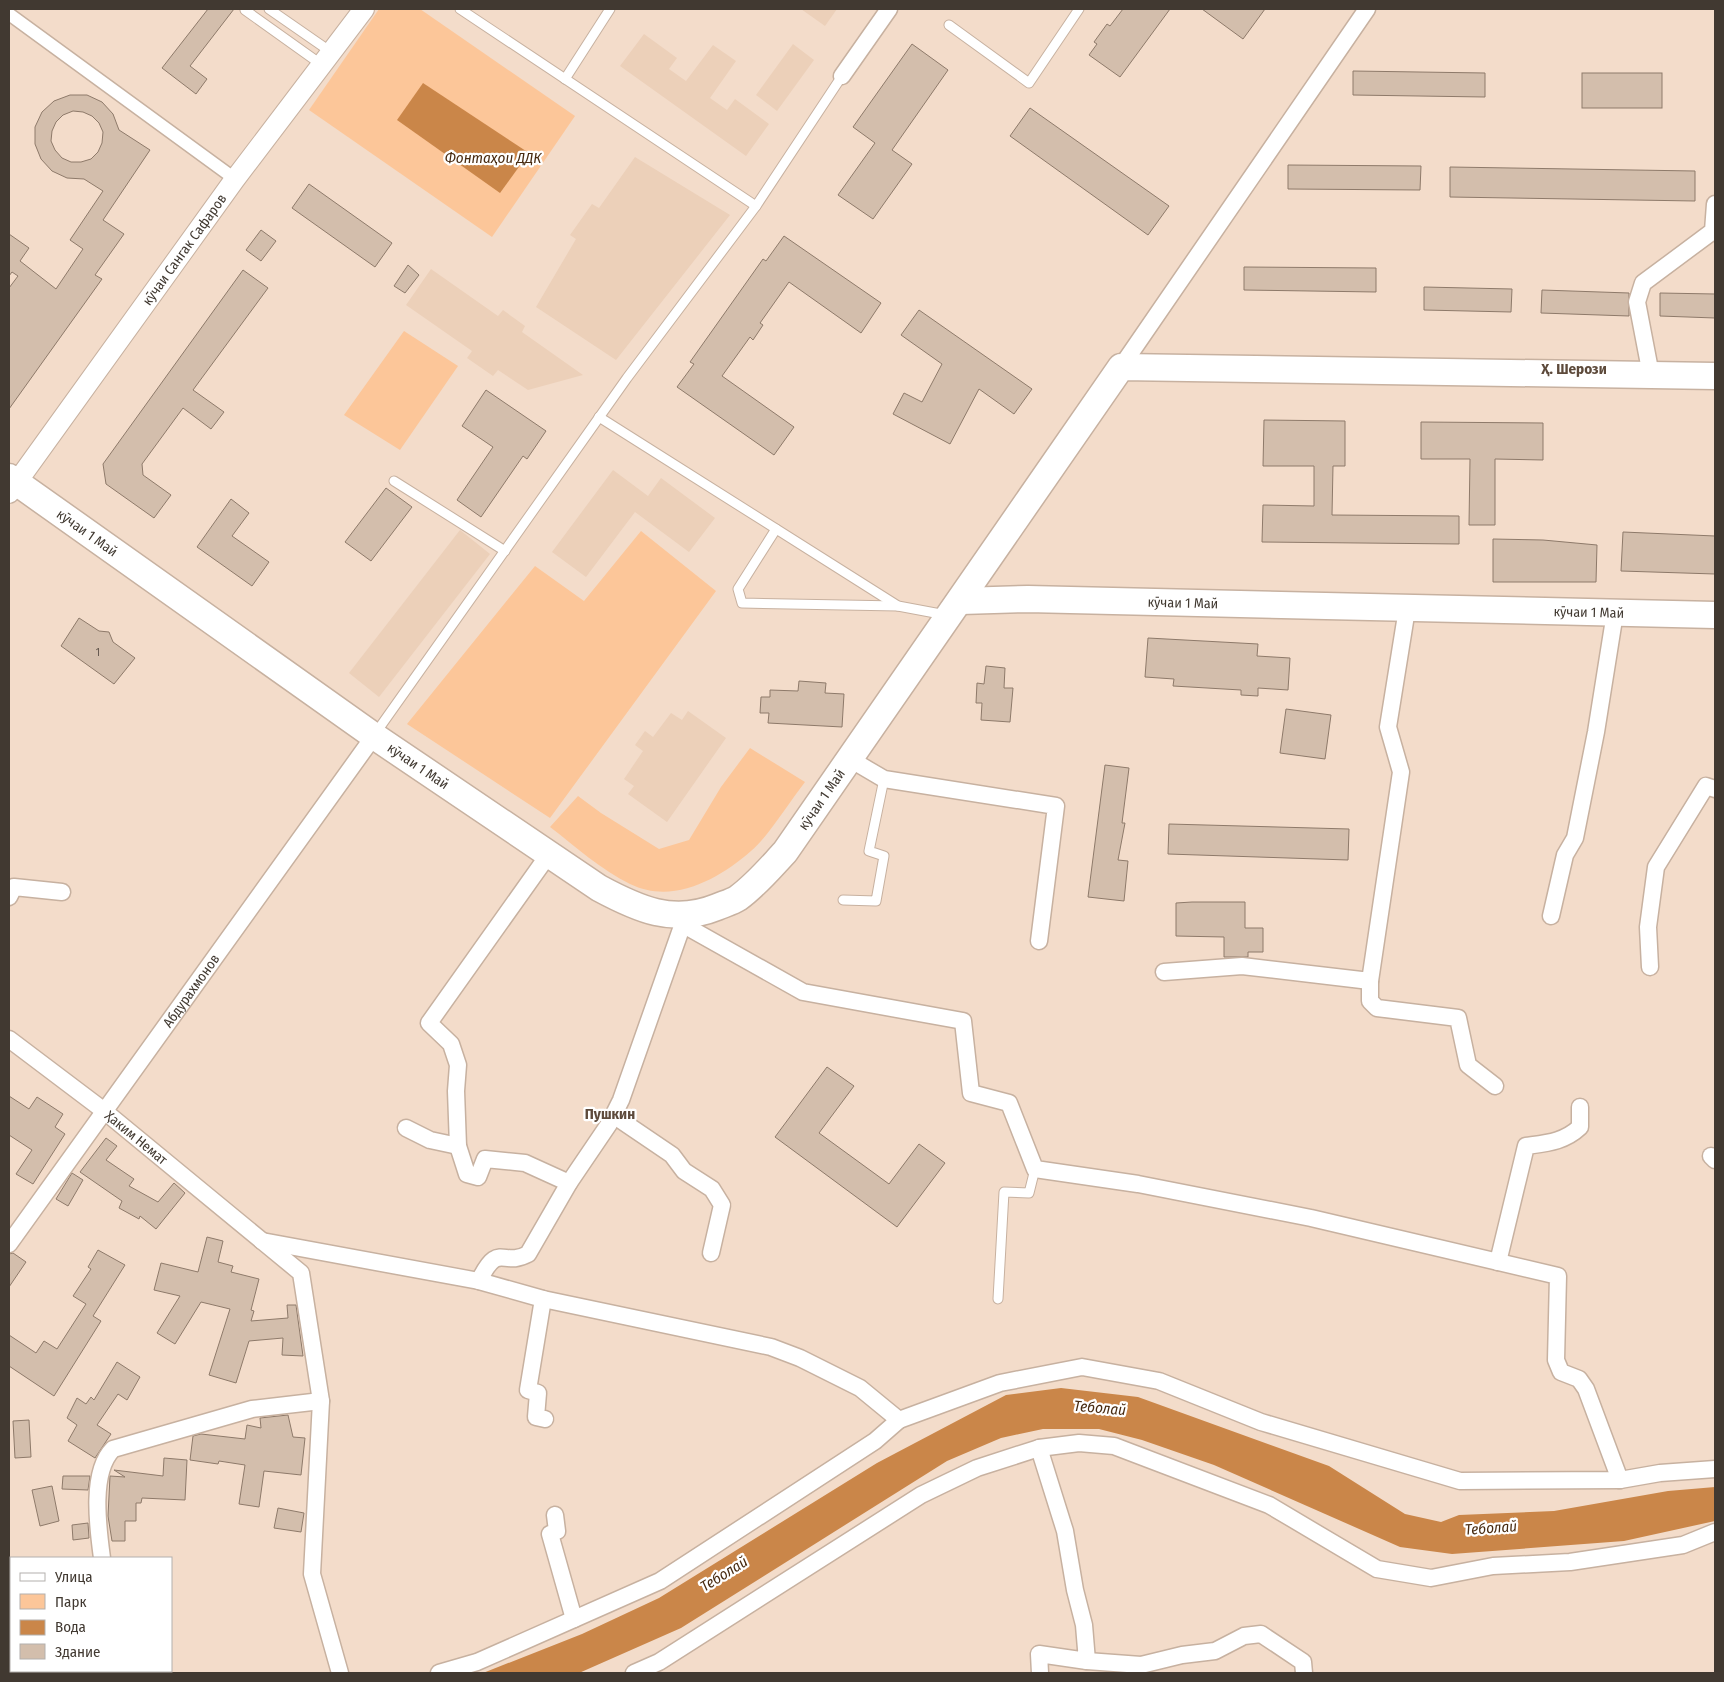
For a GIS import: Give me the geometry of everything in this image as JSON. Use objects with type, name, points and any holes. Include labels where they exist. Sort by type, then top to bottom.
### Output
[{"type":"main road","points":[[955,608],[1121,367],[1715,376]]},
{"type":"main road","name":"кӯчаи 1 Май","points":[[11,484],[374,736],[600,888],[627,903],[657,914],[684,919],[736,899],[786,852],[955,608],[1028,599],[1407,610],[1715,616]]},
{"type":"street","name":"кӯчаи Сангак Сафаров","points":[[11,484],[235,179],[364,9]]},
{"type":"street","points":[[842,76],[889,9]]},
{"type":"street","points":[[1121,367],[1367,9]]},
{"type":"street","points":[[9,14],[235,179]]},
{"type":"street","points":[[1651,375],[1637,302],[1643,283],[1713,231],[1715,204]]},
{"type":"street","points":[[1407,610],[1388,727],[1401,772],[1370,982],[1370,1001],[1377,1008],[1458,1018],[1468,1065],[1495,1086]]},
{"type":"street","points":[[1551,916],[1566,855],[1575,838],[1596,732],[1616,613]]},
{"type":"street","name":"Абдурахмонов","points":[[9,1244],[103,1110],[374,736]]},
{"type":"street","points":[[850,759],[884,779],[1056,806],[1038,942]]},
{"type":"street","points":[[1650,967],[1648,927],[1656,867],[1706,786],[1715,790]]},
{"type":"street","points":[[548,854],[429,1023],[451,1044],[458,1065],[456,1091],[458,1146],[467,1174],[478,1176],[486,1159],[525,1163],[569,1183]]},
{"type":"street","points":[[9,896],[14,887],[62,892]]},
{"type":"street","points":[[479,1281],[488,1263],[497,1257],[520,1259],[528,1254],[569,1183],[613,1115],[643,1042],[684,919],[803,992],[963,1021],[970,1093],[1009,1103],[1035,1169],[1138,1184],[1312,1218],[1558,1276],[1556,1360],[1561,1372],[1579,1379],[1586,1389],[1620,1480]]},
{"type":"street","points":[[1164,972],[1242,966],[1370,982]]},
{"type":"street","name":"Ҳаким Немат","points":[[9,1039],[103,1110],[301,1274],[321,1402],[312,1574],[340,1673]]},
{"type":"street","points":[[1498,1262],[1526,1146],[1554,1143],[1570,1136],[1580,1127],[1580,1107]]},
{"type":"street","points":[[613,1115],[672,1155],[684,1171],[712,1189],[722,1205],[712,1253]]},
{"type":"street","points":[[406,1128],[430,1140],[458,1146]]},
{"type":"street","points":[[262,1241],[479,1281],[543,1300],[771,1347],[800,1358],[860,1388],[899,1420]]},
{"type":"street","points":[[543,1300],[528,1390],[538,1393],[536,1417],[546,1419]]},
{"type":"street","points":[[439,1673],[477,1662],[660,1582],[875,1441],[899,1420],[1000,1383],[1082,1367],[1159,1381],[1261,1422],[1460,1480],[1620,1480],[1714,1466]]},
{"type":"street","points":[[102,1557],[98,1524],[98,1489],[106,1456],[113,1449],[252,1409],[321,1402]]},
{"type":"street","points":[[634,1673],[659,1662],[921,1495],[977,1468],[1039,1448],[1079,1442],[1114,1446],[1269,1505],[1377,1569],[1431,1578],[1493,1566],[1570,1562],[1683,1545],[1715,1532]]},
{"type":"street","points":[[1039,1448],[1065,1531],[1075,1590],[1084,1625],[1087,1661]]},
{"type":"street","points":[[555,1516],[557,1531],[550,1534],[574,1619]]},
{"type":"street","points":[[1040,1673],[1039,1654],[1087,1661],[1141,1665],[1182,1655],[1215,1651],[1244,1636],[1261,1634],[1303,1662],[1304,1673]]},
{"type":"lane","points":[[269,9],[327,59]]},
{"type":"lane","points":[[460,9],[756,206]]},
{"type":"lane","points":[[565,79],[610,9]]},
{"type":"lane","points":[[949,25],[1029,83],[1079,9]]},
{"type":"lane","points":[[245,10],[327,59]]},
{"type":"lane","points":[[374,736],[599,418],[756,206],[842,76]]},
{"type":"lane","points":[[599,418],[898,606]]},
{"type":"lane","points":[[394,481],[505,551]]},
{"type":"lane","points":[[776,529],[738,589],[742,603],[955,608]]},
{"type":"lane","points":[[843,900],[876,901],[884,856],[869,852],[884,779]]},
{"type":"lane","points":[[998,1299],[1004,1192],[1029,1193],[1035,1169]]},
{"type":"shaded area","points":[[801,9],[837,9],[825,26]]},
{"type":"shaded area","points":[[644,34],[677,58],[669,69],[686,81],[713,45],[736,61],[710,98],[727,110],[735,99],[769,124],[746,156],[620,66]]},
{"type":"shaded area","points":[[793,44],[814,60],[777,111],[756,95]]},
{"type":"shaded area","points":[[635,157],[730,215],[616,360],[536,307],[576,239],[570,235],[592,204],[599,208]]},
{"type":"shaded area","points":[[431,269],[498,316],[503,310],[525,326],[522,332],[583,375],[528,390],[498,370],[493,376],[467,358],[472,351],[406,305]]},
{"type":"shaded area","points":[[613,470],[648,496],[661,478],[715,518],[689,552],[635,512],[586,577],[552,552]]},
{"type":"shaded area","points":[[460,530],[490,554],[379,697],[349,673]]},
{"type":"shaded area","points":[[688,711],[726,738],[667,822],[628,794],[634,786],[624,779],[643,751],[635,745],[645,731],[653,737],[671,713],[682,720]]},
{"type":"green space","points":[[379,9],[420,9],[575,116],[492,237],[309,110]]},
{"type":"green space","points":[[404,331],[458,366],[400,450],[344,415]]},
{"type":"green space","points":[[641,531],[716,591],[550,818],[407,724],[535,566],[584,601]]},
{"type":"green space","points":[[750,748],[805,782],[758,845],[725,871],[695,886],[663,892],[646,890],[630,884],[599,865],[550,827],[578,796],[601,813],[659,849],[689,840],[721,787]]},
{"type":"water","name":"Фонтаҳои ДДК","points":[[423,83],[529,153],[500,193],[397,120]]},
{"type":"water","name":"Теболай","points":[[1061,1388],[1138,1397],[1329,1466],[1405,1514],[1441,1522],[1459,1515],[1554,1511],[1668,1491],[1715,1487],[1715,1521],[1624,1541],[1452,1554],[1400,1547],[1214,1465],[1142,1440],[1099,1429],[1043,1429],[1001,1438],[947,1461],[681,1628],[579,1673],[483,1673],[582,1634],[659,1598],[877,1463],[1006,1395]]},
{"type":"building","points":[[208,9],[234,9],[190,66],[207,79],[196,94],[162,68]]},
{"type":"building","points":[[1123,9],[1170,9],[1120,77],[1089,55],[1097,44],[1094,42],[1107,24],[1110,26]]},
{"type":"building","points":[[1202,9],[1265,9],[1243,39]]},
{"type":"building","points":[[912,44],[948,70],[892,150],[912,164],[873,219],[838,195],[875,143],[853,127]]},
{"type":"building","points":[[1353,71],[1485,73],[1485,97],[1353,95]]},
{"type":"building","points":[[1582,73],[1662,73],[1662,108],[1582,108]]},
{"type":"building","points":[[70,95],[87,95],[102,102],[113,114],[119,130],[150,150],[103,220],[124,234],[95,275],[102,279],[9,409],[9,288],[18,276],[12,272],[9,276],[9,234],[29,248],[20,261],[56,289],[83,249],[70,240],[103,191],[84,179],[67,178],[52,171],[41,159],[35,144],[35,127],[42,112],[54,101]],"holes":[[[73,111],[83,112],[92,116],[99,123],[103,132],[102,143],[98,152],[91,159],[71,162],[62,158],[55,150],[51,141],[52,131],[56,122],[63,115]]]},
{"type":"building","points":[[1030,108],[1169,206],[1148,235],[1010,136]]},
{"type":"building","points":[[1288,165],[1421,166],[1420,190],[1288,189]]},
{"type":"building","points":[[1450,167],[1695,171],[1695,201],[1450,197]]},
{"type":"building","points":[[309,184],[392,243],[375,267],[292,208]]},
{"type":"building","points":[[261,230],[276,241],[261,261],[246,250]]},
{"type":"building","points":[[784,236],[881,303],[861,333],[789,282],[760,323],[763,325],[753,340],[750,337],[722,376],[794,427],[774,455],[677,387],[694,364],[690,362],[763,259],[766,261]]},
{"type":"building","points":[[408,265],[419,275],[405,293],[394,286]]},
{"type":"building","points":[[1244,267],[1376,268],[1376,292],[1244,290]]},
{"type":"building","points":[[243,270],[268,288],[193,390],[224,412],[211,429],[183,408],[142,464],[143,475],[171,495],[154,518],[106,484],[103,464]]},
{"type":"building","points":[[1424,287],[1512,289],[1511,312],[1424,310]]},
{"type":"building","points":[[1542,290],[1629,293],[1629,316],[1541,313]]},
{"type":"building","points":[[1660,293],[1715,294],[1715,318],[1660,316]]},
{"type":"building","points":[[919,310],[1032,389],[1014,414],[979,389],[950,444],[893,414],[904,393],[922,402],[942,364],[901,335]]},
{"type":"building","points":[[486,390],[546,431],[527,459],[523,456],[481,517],[457,500],[493,447],[462,426]]},
{"type":"building","points":[[1264,420],[1345,421],[1345,466],[1333,466],[1332,515],[1459,516],[1459,544],[1262,542],[1263,505],[1314,506],[1314,466],[1263,466]]},
{"type":"building","points":[[1421,422],[1543,423],[1543,460],[1495,459],[1495,525],[1469,525],[1470,459],[1421,459]]},
{"type":"building","points":[[386,488],[412,507],[371,561],[345,542]]},
{"type":"building","points":[[231,499],[249,513],[232,536],[269,562],[252,586],[197,547]]},
{"type":"building","points":[[1623,532],[1715,536],[1715,574],[1621,571]]},
{"type":"building","points":[[1493,539],[1543,540],[1597,545],[1596,582],[1493,582]]},
{"type":"building","points":[[79,618],[99,631],[109,632],[113,642],[135,658],[114,684],[61,646]]},
{"type":"building","points":[[1148,638],[1258,644],[1257,656],[1290,658],[1288,690],[1258,688],[1258,696],[1241,695],[1241,690],[1173,686],[1174,679],[1145,677]]},
{"type":"building","points":[[986,666],[1005,668],[1004,688],[1013,688],[1010,722],[981,720],[982,703],[976,703],[977,683],[984,684]]},
{"type":"building","points":[[799,681],[826,683],[825,693],[844,694],[842,727],[768,723],[769,713],[760,713],[761,697],[770,697],[770,690],[798,691]]},
{"type":"building","points":[[1286,709],[1331,715],[1325,759],[1280,753]]},
{"type":"building","points":[[1105,765],[1129,768],[1122,823],[1125,823],[1118,860],[1128,861],[1124,901],[1088,897]]},
{"type":"building","points":[[1169,824],[1349,829],[1348,860],[1168,854]]},
{"type":"building","points":[[1245,902],[1245,928],[1263,928],[1263,952],[1248,952],[1248,957],[1224,957],[1224,937],[1176,936],[1176,903]]},
{"type":"building","points":[[827,1067],[854,1086],[819,1133],[889,1184],[919,1144],[945,1163],[897,1227],[775,1137]]},
{"type":"building","points":[[9,1096],[29,1109],[37,1097],[63,1114],[55,1127],[65,1134],[33,1184],[16,1174],[32,1150],[9,1135]]},
{"type":"building","points":[[106,1138],[117,1146],[106,1160],[134,1179],[129,1186],[158,1202],[174,1183],[185,1193],[156,1229],[140,1216],[139,1219],[119,1208],[122,1201],[80,1172]]},
{"type":"building","points":[[72,1173],[83,1180],[68,1206],[56,1199]]},
{"type":"building","points":[[207,1237],[223,1241],[218,1262],[233,1266],[231,1272],[259,1279],[251,1310],[254,1311],[251,1321],[288,1318],[287,1305],[296,1305],[303,1356],[282,1355],[283,1338],[249,1341],[236,1383],[209,1375],[230,1309],[201,1302],[175,1344],[157,1333],[180,1296],[154,1290],[161,1263],[198,1272]]},
{"type":"building","points":[[98,1250],[125,1265],[93,1316],[101,1321],[54,1396],[9,1366],[9,1335],[36,1353],[44,1341],[57,1349],[86,1304],[73,1296],[91,1269],[88,1267]]},
{"type":"building","points":[[13,1253],[26,1262],[9,1287],[9,1254]]},
{"type":"building","points":[[117,1362],[140,1377],[127,1400],[118,1394],[97,1425],[111,1434],[95,1458],[68,1441],[77,1425],[67,1418],[77,1398],[86,1404],[91,1397],[94,1400]]},
{"type":"building","points":[[288,1415],[293,1437],[305,1438],[301,1475],[264,1471],[259,1507],[239,1504],[245,1465],[219,1461],[218,1464],[190,1460],[193,1436],[201,1434],[245,1439],[247,1425],[261,1428],[260,1418]]},
{"type":"building","points":[[29,1420],[31,1457],[15,1458],[13,1421]]},
{"type":"building","points":[[164,1458],[187,1460],[185,1500],[142,1498],[141,1503],[136,1503],[136,1521],[125,1521],[125,1541],[112,1541],[108,1516],[110,1476],[125,1477],[114,1470],[163,1476]]},
{"type":"building","points":[[63,1476],[90,1476],[88,1490],[62,1489]]},
{"type":"building","points":[[52,1486],[59,1521],[40,1526],[32,1490]]},
{"type":"building","points":[[278,1508],[304,1513],[301,1532],[274,1528]]},
{"type":"building","points":[[88,1523],[89,1538],[73,1540],[72,1525]]},
{"type":"district","name":"Ҳ. Шерози","points":[[1574,369]]},
{"type":"district","name":"Пушкин","points":[[610,1114]]}]
